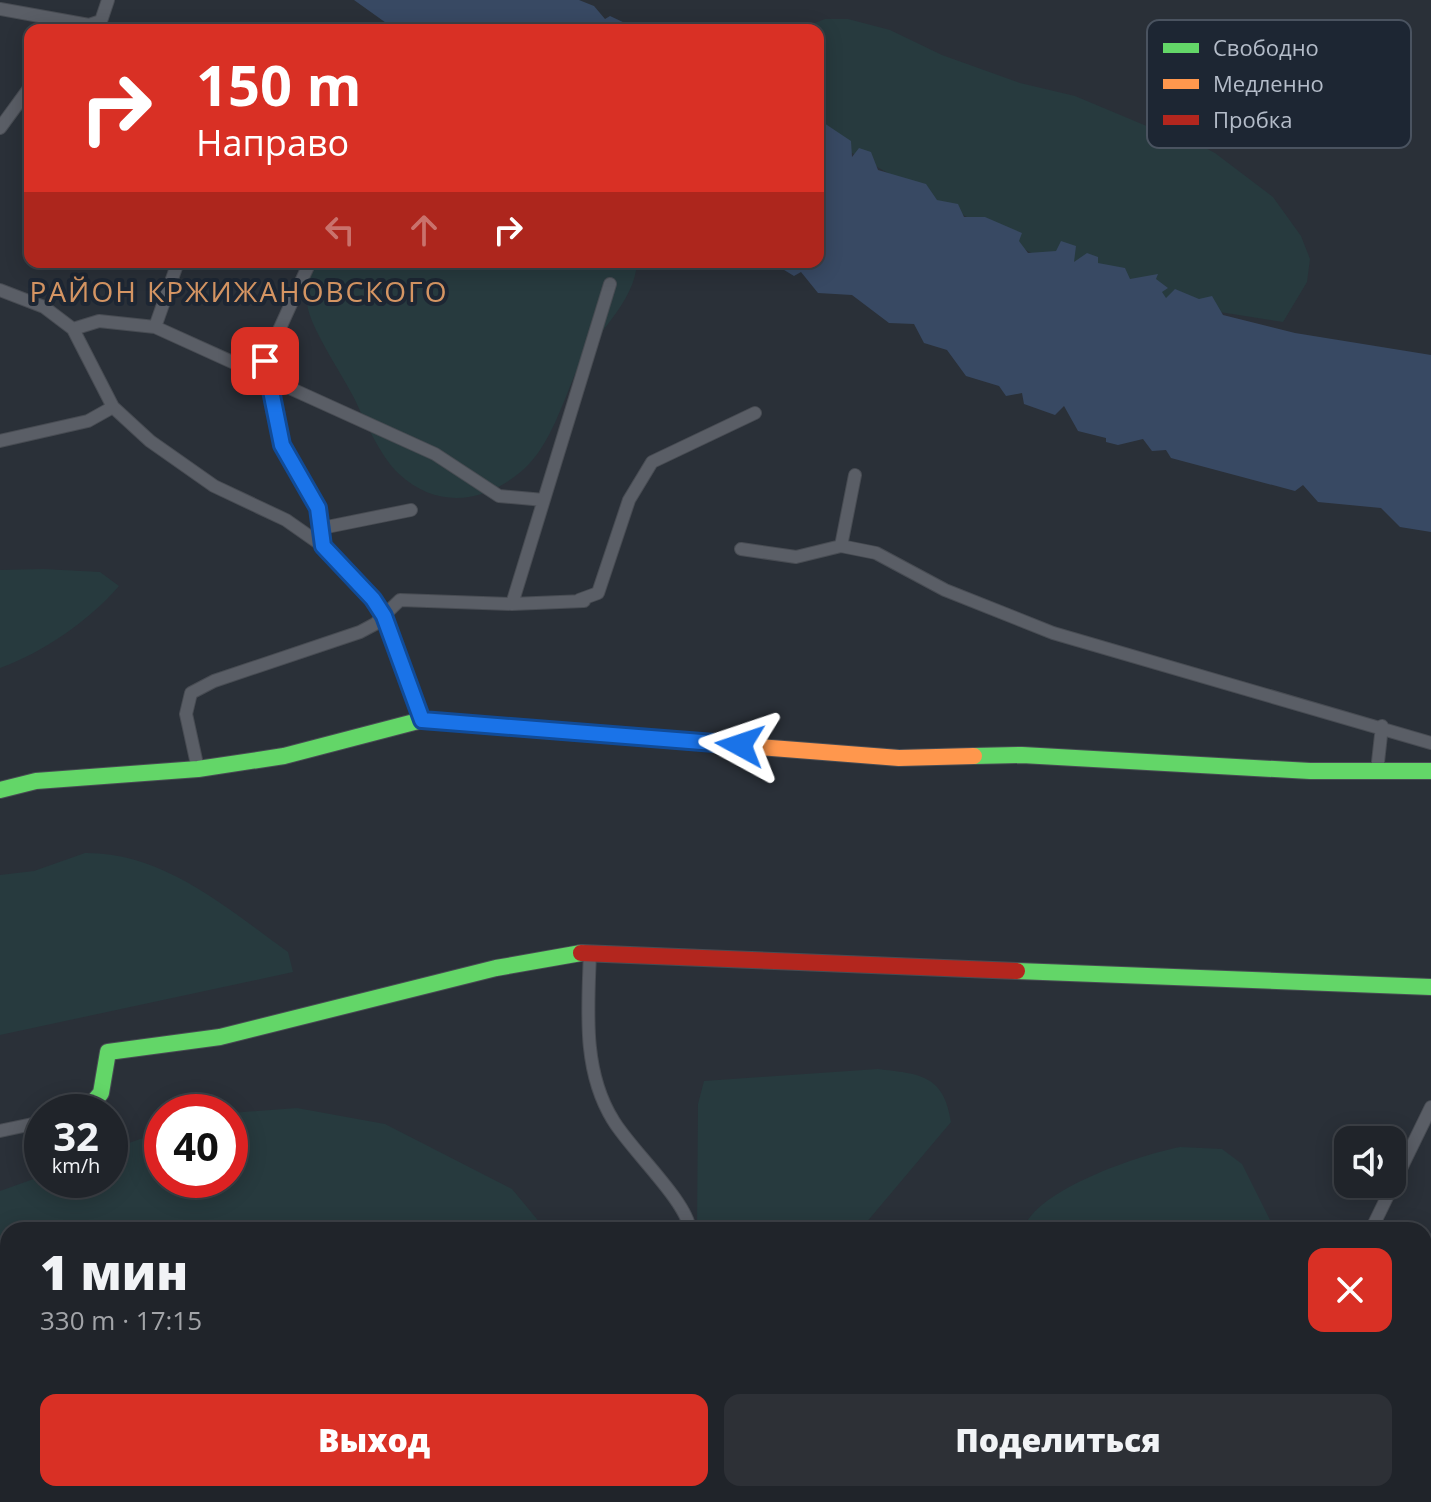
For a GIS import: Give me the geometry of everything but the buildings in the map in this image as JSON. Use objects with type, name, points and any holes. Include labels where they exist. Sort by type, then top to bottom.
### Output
[{"type":"street","points":[[92,24],[101,21],[108,0]]},
{"type":"street","points":[[0,9],[60,24]]},
{"type":"street","points":[[0,128],[24,95]]},
{"type":"street","points":[[155,327],[176,268]]},
{"type":"street","points":[[307,268],[265,361],[282,445],[318,508],[323,546]]},
{"type":"street","points":[[512,604],[610,284]]},
{"type":"street","points":[[0,290],[44,307],[73,329],[113,407],[185,467],[235,497],[286,520],[323,546],[373,599],[384,616],[422,720]]},
{"type":"street","points":[[73,329],[99,321],[155,327],[435,454],[499,496],[544,500]]},
{"type":"street","points":[[0,441],[88,421],[113,407]]},
{"type":"street","points":[[198,769],[186,714],[191,693],[214,681],[360,632],[384,616],[400,600],[512,604],[580,601],[598,593],[629,500],[652,462],[755,413]]},
{"type":"street","points":[[841,546],[855,475]]},
{"type":"street","points":[[322,528],[411,510]]},
{"type":"street","points":[[741,549],[796,557],[841,546],[876,553],[945,590],[1053,633],[1382,726],[1431,743]]},
{"type":"street","points":[[0,790],[36,781],[198,769],[284,756],[422,720],[899,758],[1022,755],[1310,771],[1431,771]]},
{"type":"street","points":[[1377,771],[1382,726]]},
{"type":"street","points":[[101,1094],[107,1079],[108,1052],[184,1044],[250,1031],[507,965],[590,952],[850,967],[1095,972],[1431,987]]},
{"type":"street","points":[[590,952],[590,1063],[600,1094],[613,1121],[680,1206],[687,1222]]},
{"type":"street","points":[[1375,1222],[1431,1107]]},
{"type":"street","points":[[0,1131],[24,1126]]},
{"type":"green space","points":[[825,19],[848,19],[890,30],[942,55],[1020,83],[1075,96],[1147,126],[1147,148],[1205,148],[1215,153],[1273,197],[1301,236],[1310,259],[1307,282],[1283,322],[1105,294],[824,137],[824,24],[812,24]]},
{"type":"green space","points":[[314,268],[636,268],[629,292],[583,358],[549,435],[534,459],[511,480],[479,495],[463,498],[430,493],[414,486],[399,474],[379,447],[311,318],[307,304]]},
{"type":"green space","points":[[0,570],[100,572],[119,586],[64,634],[32,654],[0,668]]},
{"type":"green space","points":[[85,853],[114,855],[142,862],[194,886],[288,952],[293,972],[0,1035],[0,875],[34,871]]},
{"type":"green space","points":[[878,1069],[906,1073],[936,1085],[948,1106],[951,1122],[867,1222],[697,1222],[698,1104],[704,1081]]},
{"type":"green space","points":[[297,1108],[385,1124],[512,1189],[539,1222],[0,1222],[0,1191],[24,1182],[24,1198],[128,1198],[128,1143],[144,1138],[144,1198],[248,1198],[248,1112]]},
{"type":"green space","points":[[1180,1147],[1222,1149],[1242,1164],[1271,1222],[1028,1222],[1047,1201],[1068,1188],[1140,1158]]},
{"type":"water","points":[[354,0],[579,0],[594,6],[605,19],[610,16],[627,24],[388,24]]},
{"type":"water","points":[[824,123],[851,141],[852,157],[859,148],[871,152],[878,170],[926,184],[937,200],[958,204],[964,217],[985,217],[1022,233],[1019,241],[1028,253],[1056,251],[1061,241],[1076,246],[1074,262],[1087,253],[1098,257],[1098,263],[1125,268],[1130,279],[1158,274],[1156,279],[1168,288],[1162,292],[1166,298],[1175,289],[1199,299],[1212,296],[1223,315],[1295,333],[1431,355],[1431,532],[1400,527],[1381,508],[1318,502],[1303,485],[1295,491],[1171,458],[1166,450],[1152,451],[1143,439],[1118,445],[1106,442],[1106,438],[1078,431],[1064,406],[1055,415],[1024,404],[1022,393],[1006,396],[999,386],[966,376],[947,350],[924,343],[914,324],[889,323],[852,295],[818,293],[801,272],[794,276],[781,268],[824,268]]},
{"type":"traffic: fast","points":[[0,790],[36,781],[198,769],[284,756],[422,720],[469,724]]},
{"type":"traffic: fast","points":[[974,756],[1022,755],[1310,771],[1431,771]]},
{"type":"traffic: fast","points":[[100,1094],[108,1052],[220,1037],[496,968],[581,953]]},
{"type":"traffic: fast","points":[[1017,971],[1431,987]]},
{"type":"traffic: slow","points":[[469,724],[899,758],[974,756]]},
{"type":"traffic: jam","points":[[581,953],[1017,971]]},
{"type":"district","name":"РАЙОН КРЖИЖАНОВСКОГО","points":[[239,292]]},
{"type":"route","points":[[265,361],[282,445],[318,508],[323,546],[373,599],[384,616],[422,720],[740,745]]}]
